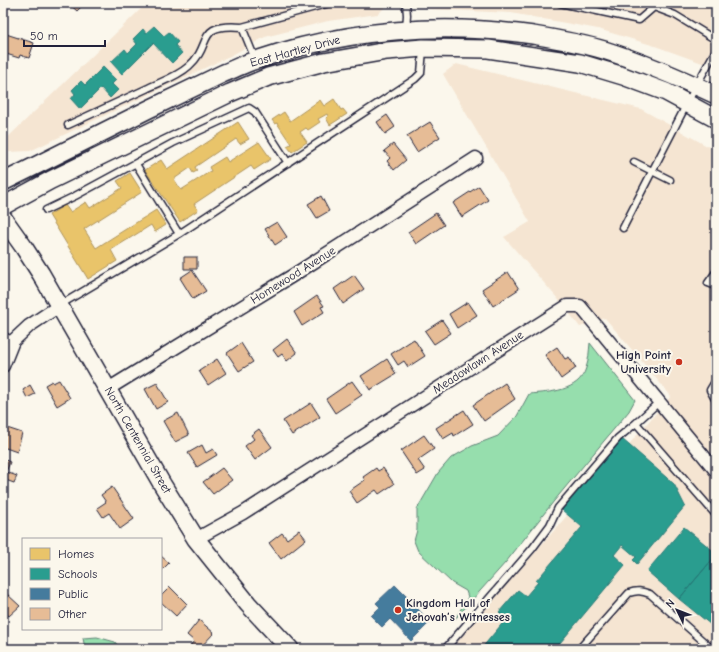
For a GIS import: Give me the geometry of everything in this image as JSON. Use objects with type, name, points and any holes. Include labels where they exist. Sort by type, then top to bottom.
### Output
[{"type":"main road","name":"East Hartley Drive","points":[[3,182],[187,90],[255,60],[358,34],[432,29],[494,31],[557,39],[603,50],[652,67],[716,95]]},
{"type":"main road","points":[[258,81],[299,58],[383,42],[397,41],[402,38],[406,30]]},
{"type":"main road","points":[[423,48],[424,43],[429,39],[471,40],[494,31]]},
{"type":"main road","name":"East Hartley Drive","points":[[3,206],[142,134],[230,92],[258,81],[324,62],[388,51],[423,48],[488,49],[580,63],[623,76],[666,92],[716,119]]},
{"type":"main road","name":"North Centennial Street","points":[[3,218],[23,246],[108,389],[162,484],[196,539],[248,604],[290,649]]},
{"type":"street","name":"Homewood Avenue","points":[[108,389],[292,276],[476,158]]},
{"type":"street","points":[[3,366],[8,338],[59,306]]},
{"type":"street","name":"Meadowlawn Avenue","points":[[196,539],[243,513],[567,306],[580,306],[716,471]]},
{"type":"lane","points":[[68,125],[171,77],[189,66],[197,57],[205,38],[211,31],[228,26],[242,27],[330,3]]},
{"type":"lane","points":[[406,3],[406,30]]},
{"type":"lane","points":[[560,3],[639,20],[652,5],[675,16],[716,40]]},
{"type":"lane","points":[[242,27],[255,60]]},
{"type":"lane","points":[[59,306],[179,234],[415,79],[421,73],[423,48]]},
{"type":"lane","points":[[623,228],[716,50]]},
{"type":"lane","points":[[46,210],[136,164],[173,143],[249,108],[255,112],[288,163]]},
{"type":"lane","points":[[634,162],[670,180]]},
{"type":"lane","points":[[136,164],[179,234]]},
{"type":"lane","points":[[716,272],[708,283],[716,286]]},
{"type":"lane","points":[[716,380],[710,390],[716,401]]},
{"type":"lane","points":[[445,649],[532,549],[550,525],[558,508],[618,438],[659,402]]},
{"type":"lane","points":[[636,423],[716,515]]},
{"type":"lane","points":[[580,649],[629,593],[640,591],[650,594],[712,649]]},
{"type":"shaded area","points":[[416,3],[385,7],[378,14],[328,21],[265,37],[230,56],[30,151],[8,152],[3,149],[3,142],[146,4]]},
{"type":"shaded area","points":[[425,3],[716,3],[716,68],[655,46],[598,29],[511,13],[429,9]]},
{"type":"shaded area","name":"High Point University","points":[[456,64],[641,109],[716,151],[716,649],[451,649],[671,396],[605,318],[580,327],[558,299],[504,237],[530,222],[443,74]]},
{"type":"green space","points":[[590,343],[635,400],[629,411],[554,501],[506,562],[455,619],[468,597],[466,591],[452,583],[418,551],[414,541],[417,530],[417,509],[438,473],[451,458],[472,446],[498,436],[517,416],[529,394],[562,389],[577,382],[586,368]]},
{"type":"green space","points":[[97,637],[115,642],[120,649],[85,649],[83,638]]},
{"type":"building: Homes","points":[[334,99],[341,110],[343,109],[347,114],[330,125],[326,118],[328,116],[327,114],[318,119],[320,122],[308,130],[306,128],[300,132],[307,142],[292,152],[287,146],[291,144],[277,123],[275,124],[272,120],[284,112],[290,121],[320,100],[324,106]]},
{"type":"building: Homes","points":[[238,122],[249,139],[240,144],[236,139],[195,167],[197,171],[193,173],[190,168],[174,179],[181,190],[211,171],[209,167],[225,157],[228,162],[259,142],[271,159],[254,170],[251,166],[194,204],[198,210],[180,222],[145,170],[161,160],[167,169]]},
{"type":"building: Homes","points":[[130,173],[142,192],[84,229],[96,248],[156,210],[166,225],[155,232],[151,225],[111,250],[117,261],[88,279],[49,215],[65,205],[70,212],[86,202],[90,208],[122,188],[117,181]]},
{"type":"building: Schools","points":[[154,26],[164,36],[169,32],[178,42],[175,45],[182,53],[172,63],[153,43],[122,74],[111,62],[125,49],[128,53],[137,44],[133,39],[143,29],[146,33]]},
{"type":"building: Schools","points":[[103,67],[116,80],[112,84],[118,90],[110,98],[101,88],[80,109],[71,99],[75,94],[72,90],[81,81],[85,85]]},
{"type":"building: Schools","points":[[622,439],[674,484],[685,506],[637,564],[633,560],[636,557],[622,545],[614,555],[625,565],[555,649],[481,649],[506,619],[499,612],[518,590],[526,596],[538,582],[536,581],[582,527],[562,510]]},
{"type":"building: Schools","points":[[684,527],[716,553],[716,555],[679,599],[647,571]]},
{"type":"building: Schools","points":[[716,555],[716,629],[679,599]]},
{"type":"building: Public","name":"Kingdom Hall of Jehovah’s Witnesses","points":[[395,585],[410,600],[411,598],[416,603],[414,605],[430,622],[411,641],[390,619],[382,627],[371,616],[380,607],[376,603]]},
{"type":"building: Other","points":[[68,3],[85,3],[77,11]]},
{"type":"building: Other","points":[[6,34],[34,43],[29,58],[20,55],[19,58],[3,53],[3,45]]},
{"type":"building: Other","points":[[387,115],[395,127],[385,134],[377,122]]},
{"type":"building: Other","points":[[430,122],[440,137],[417,152],[407,136]]},
{"type":"building: Other","points":[[393,144],[406,160],[394,170],[387,161],[390,158],[384,151]]},
{"type":"building: Other","points":[[479,186],[488,200],[462,217],[453,203]]},
{"type":"building: Other","points":[[321,196],[329,211],[317,218],[308,204]]},
{"type":"building: Other","points":[[436,213],[444,225],[416,244],[408,232]]},
{"type":"building: Other","points":[[277,222],[287,237],[275,245],[265,229]]},
{"type":"building: Other","points":[[184,257],[197,257],[197,269],[184,269]]},
{"type":"building: Other","points":[[192,270],[206,291],[193,299],[180,278]]},
{"type":"building: Other","points":[[508,272],[519,289],[493,306],[482,289]]},
{"type":"building: Other","points":[[354,275],[364,289],[343,304],[334,289]]},
{"type":"building: Other","points":[[317,296],[324,306],[321,307],[324,312],[302,326],[294,312]]},
{"type":"building: Other","points":[[468,302],[477,315],[457,328],[449,314]]},
{"type":"building: Other","points":[[442,320],[451,333],[434,344],[425,331]]},
{"type":"building: Other","points":[[287,339],[297,353],[287,361],[282,354],[278,357],[273,350]]},
{"type":"building: Other","points":[[414,339],[425,356],[408,367],[404,361],[398,365],[391,354]]},
{"type":"building: Other","points":[[241,343],[253,362],[239,371],[227,353]]},
{"type":"building: Other","points":[[557,347],[565,359],[569,357],[576,368],[561,379],[545,355]]},
{"type":"building: Other","points":[[217,359],[226,373],[208,385],[199,371]]},
{"type":"building: Other","points":[[387,359],[396,374],[370,390],[361,376]]},
{"type":"building: Other","points":[[59,380],[70,398],[57,406],[45,385],[52,381],[53,383]]},
{"type":"building: Other","points":[[352,381],[362,395],[335,413],[326,399]]},
{"type":"building: Other","points":[[157,383],[168,402],[156,409],[145,389]]},
{"type":"building: Other","points":[[505,383],[515,399],[484,421],[473,405]]},
{"type":"building: Other","points":[[30,385],[35,394],[27,398],[23,390]]},
{"type":"building: Other","points":[[311,403],[320,417],[292,435],[283,421]]},
{"type":"building: Other","points":[[464,410],[473,424],[454,436],[453,433],[443,439],[436,428]]},
{"type":"building: Other","points":[[178,413],[189,435],[175,442],[163,421]]},
{"type":"building: Other","points":[[7,428],[22,433],[17,452],[3,447],[3,440]]},
{"type":"building: Other","points":[[259,429],[272,447],[255,460],[245,446],[254,439],[251,435]]},
{"type":"building: Other","points":[[424,435],[434,449],[418,460],[425,470],[417,475],[401,451]]},
{"type":"building: Other","points":[[202,445],[206,453],[213,449],[217,455],[197,467],[188,453]]},
{"type":"building: Other","points":[[3,459],[10,462],[6,472],[17,476],[14,483],[3,479]]},
{"type":"building: Other","points":[[222,468],[232,480],[213,494],[203,482]]},
{"type":"building: Other","points":[[376,468],[378,471],[383,468],[394,484],[379,494],[376,490],[357,503],[349,491],[365,480],[363,477]]},
{"type":"building: Other","points":[[112,487],[134,519],[120,529],[109,513],[103,517],[97,508],[106,502],[101,495]]},
{"type":"building: Other","points":[[299,530],[306,539],[281,559],[269,543],[282,533],[287,539]]},
{"type":"building: Other","points":[[162,557],[169,563],[162,570]]},
{"type":"building: Other","points":[[170,587],[187,604],[176,616],[162,603],[162,595]]},
{"type":"building: Other","points":[[7,594],[20,606],[9,616],[3,610],[3,597]]},
{"type":"building: Other","points":[[199,620],[214,633],[199,649],[193,649],[190,646],[194,641],[187,635]]},
{"type":"place","name":"High Point University","points":[[679,362]]},
{"type":"place","name":"Kingdom Hall of Jehovah’s Witnesses","points":[[398,610]]}]
